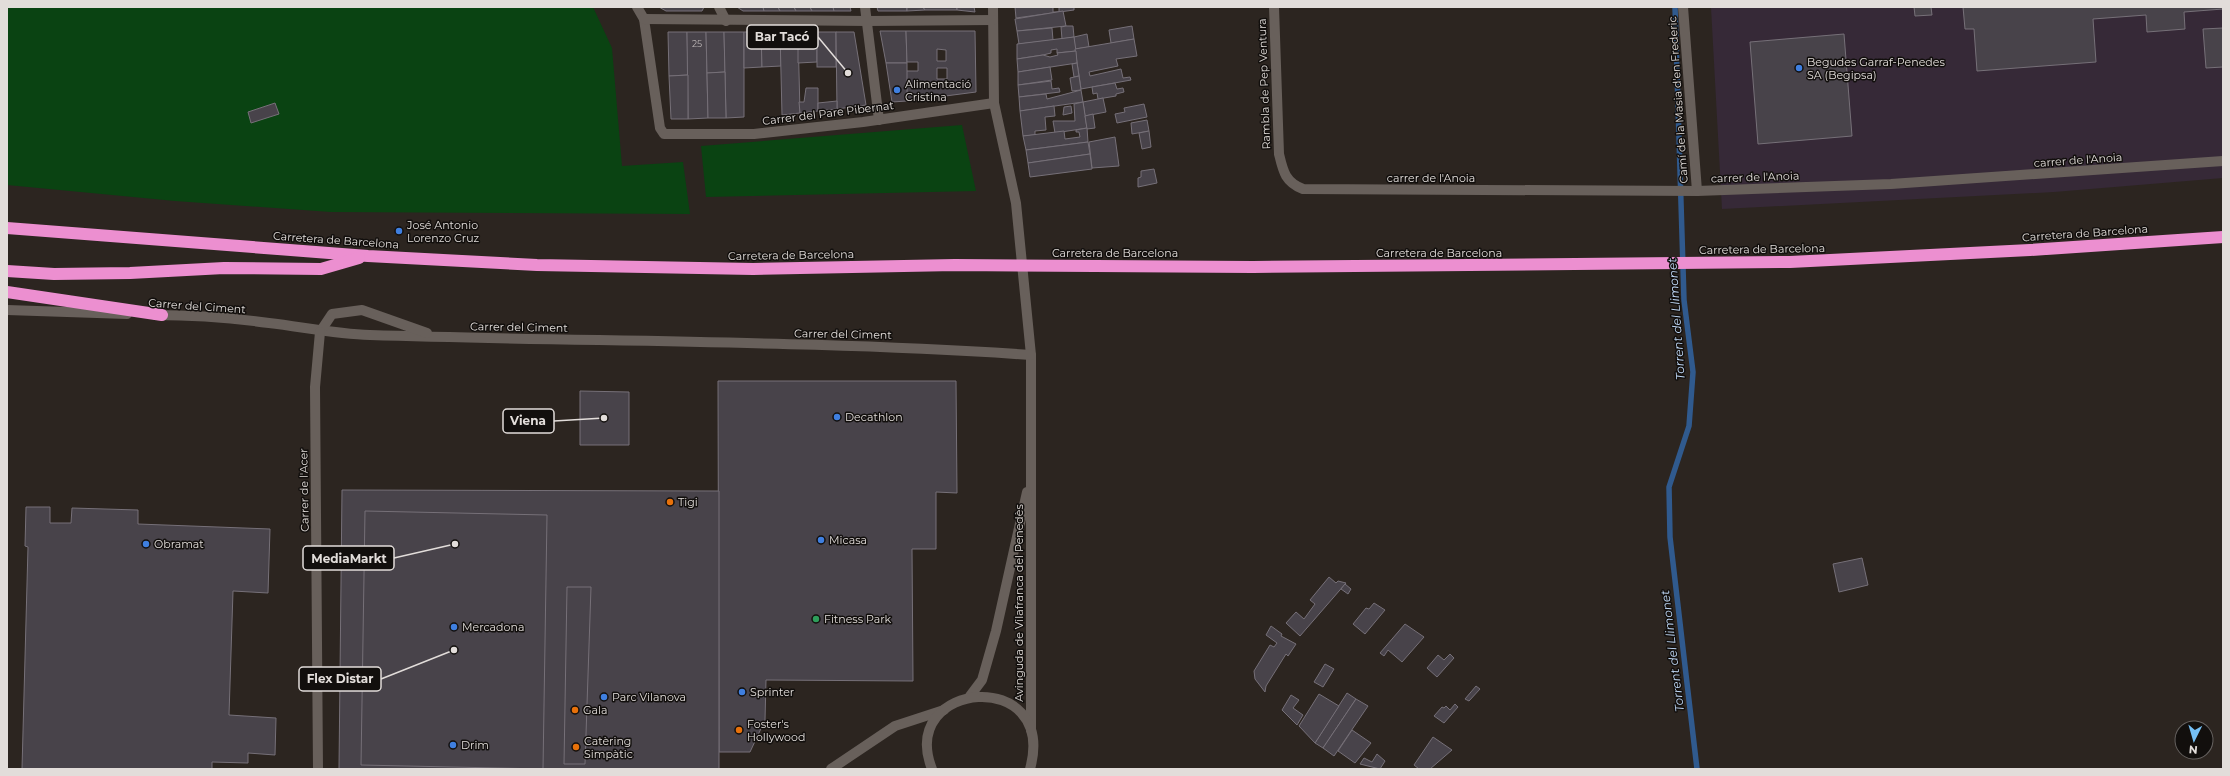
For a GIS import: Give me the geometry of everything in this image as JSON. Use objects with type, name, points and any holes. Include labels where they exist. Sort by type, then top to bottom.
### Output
[{"type":"highway","name":"Carretera de Barcelona","points":[[7,228],[368,256],[537,265],[753,269],[956,265],[1583,265],[1790,262],[2030,250],[2223,238]]},
{"type":"highway","points":[[7,271],[54,274],[130,273],[224,268],[321,269],[368,256]]},
{"type":"highway","points":[[7,292],[162,315]]},
{"type":"street","points":[[637,7],[644,19],[726,21],[993,20]]},
{"type":"street","points":[[719,7],[726,21]]},
{"type":"street","points":[[865,7],[868,21],[879,120]]},
{"type":"street","name":"Avinguda de Vilafranca del Penedès","points":[[993,7],[994,103],[1016,203],[1031,355],[1031,730],[1034,753],[1030,769]]},
{"type":"street","name":"Rambla de Pep Ventura","points":[[1274,7],[1279,154],[1284,176],[1289,181]]},
{"type":"street","name":"Camí de la Masia d'en Frederic","points":[[1683,7],[1697,191]]},
{"type":"street","name":"Carrer del Pare Pibernat","points":[[644,19],[660,128],[664,134],[754,134],[879,120],[994,103]]},
{"type":"street","name":"carrer de l'Anoia","points":[[1289,181],[1303,189],[1697,191],[1898,184],[2223,161]]},
{"type":"street","name":"Carrer del Ciment","points":[[7,310],[162,315],[269,323],[320,332],[487,340],[893,348],[1031,355]]},
{"type":"street","points":[[320,332],[332,314],[362,310],[436,337]]},
{"type":"street","name":"Carrer de l'Acer","points":[[318,769],[315,387],[320,332]]},
{"type":"street","name":"Avinguda de Vilafranca del Penedès","points":[[970,696],[982,680],[996,631],[1030,476]]},
{"type":"street","points":[[932,769],[927,757],[927,743],[932,725],[944,710],[952,703],[970,696],[987,696],[1000,699],[1015,708],[1024,717],[1031,730]]},
{"type":"street","points":[[831,769],[895,726],[944,710]]},
{"type":"shaded area","points":[[1711,7],[2223,7],[2223,178],[2054,192],[1722,209]]},
{"type":"green space","points":[[7,7],[593,7],[612,48],[622,166],[683,162],[690,214],[331,212],[175,201],[7,185]]},
{"type":"green space","points":[[962,125],[976,191],[706,197],[701,146]]},
{"type":"building","points":[[659,7],[704,7],[702,11],[666,11]]},
{"type":"building","points":[[737,7],[763,7],[764,11],[743,11]]},
{"type":"building","points":[[763,7],[778,7],[780,11],[764,11]]},
{"type":"building","points":[[778,7],[794,7],[796,11],[780,11]]},
{"type":"building","points":[[794,7],[810,7],[812,11],[796,11]]},
{"type":"building","points":[[810,7],[833,7],[834,11],[812,11]]},
{"type":"building","points":[[833,7],[850,7],[851,11],[834,11]]},
{"type":"building","points":[[877,7],[907,7],[907,11],[878,11]]},
{"type":"building","points":[[907,7],[923,7],[925,10],[907,11]]},
{"type":"building","points":[[923,7],[957,7],[957,10],[925,10]]},
{"type":"building","points":[[957,7],[974,7],[975,12],[957,10]]},
{"type":"building","points":[[1015,7],[1053,7],[1053,12],[1059,12],[1059,7],[1074,7],[1074,10],[1016,18]]},
{"type":"building","points":[[1914,7],[1931,7],[1932,15],[1915,16]]},
{"type":"building","points":[[1963,7],[2223,7],[2223,9],[2184,12],[2185,29],[2147,32],[2146,15],[2093,19],[2096,62],[1977,71],[1974,29],[1965,29]]},
{"type":"building","points":[[1063,11],[1066,26],[1017,31],[1015,19]]},
{"type":"building","points":[[1073,26],[1074,37],[1062,39],[1061,27]]},
{"type":"building","points":[[1132,26],[1134,39],[1111,43],[1109,30]]},
{"type":"building","points":[[1052,28],[1053,40],[1019,44],[1017,31]]},
{"type":"building","points":[[2223,28],[2223,67],[2206,68],[2203,29]]},
{"type":"building","points":[[880,31],[906,31],[907,63],[886,63]]},
{"type":"building","points":[[906,31],[975,31],[976,92],[907,101],[906,71],[918,71],[918,62],[907,62]],"holes":[[[937,49],[946,50],[946,61],[937,61]],[[937,68],[947,68],[947,79],[937,79]]]},
{"type":"building","points":[[668,32],[687,32],[688,75],[669,76]]},
{"type":"building","points":[[687,32],[706,32],[708,118],[688,119]]},
{"type":"building","points":[[706,32],[724,32],[725,72],[707,73]]},
{"type":"building","points":[[724,32],[744,32],[744,117],[726,118]]},
{"type":"building","points":[[744,32],[761,32],[762,67],[744,68]]},
{"type":"building","points":[[761,32],[780,32],[781,66],[762,67]]},
{"type":"building","points":[[780,32],[798,32],[800,113],[782,115]]},
{"type":"building","points":[[798,32],[817,32],[817,62],[798,63]]},
{"type":"building","points":[[817,32],[836,32],[836,67],[817,67]]},
{"type":"building","points":[[836,32],[854,32],[866,105],[837,109]]},
{"type":"building","points":[[1087,34],[1089,47],[1075,49],[1074,37]]},
{"type":"building","name":"Begudes Garraf-Penedes SA (Begipsa)","points":[[1844,34],[1852,136],[1758,144],[1750,42]]},
{"type":"building","points":[[1074,37],[1076,51],[1057,53],[1057,49],[1051,50],[1051,53],[1043,55],[1017,59],[1017,44]]},
{"type":"building","points":[[1134,39],[1137,56],[1116,59],[1118,66],[1089,72],[1090,76],[1121,69],[1123,78],[1130,77],[1131,80],[1081,89],[1075,49]]},
{"type":"building","points":[[1076,51],[1077,63],[1018,72],[1017,59],[1043,55],[1050,57],[1058,55],[1057,53]]},
{"type":"building","points":[[886,63],[907,63],[907,101],[892,102]]},
{"type":"building","points":[[1077,63],[1079,76],[1074,77],[1072,64]]},
{"type":"building","points":[[1050,67],[1052,80],[1018,85],[1018,72]]},
{"type":"building","points":[[725,72],[726,118],[708,118],[707,73]]},
{"type":"building","points":[[688,75],[688,119],[671,119],[669,76]]},
{"type":"building","points":[[1079,76],[1081,90],[1072,91],[1070,78]]},
{"type":"building","points":[[1051,81],[1052,89],[1059,88],[1060,92],[1019,97],[1018,85]]},
{"type":"building","points":[[1115,83],[1117,89],[1123,88],[1124,92],[1116,94],[1116,96],[1098,99],[1097,93],[1093,94],[1092,87]]},
{"type":"building","points":[[806,88],[818,88],[818,111],[800,113],[799,102],[804,102]]},
{"type":"building","points":[[1081,90],[1083,102],[1020,111],[1019,97],[1046,94],[1047,99]]},
{"type":"building","points":[[1103,98],[1106,112],[1085,116],[1083,102]]},
{"type":"building","points":[[837,101],[837,109],[818,111],[818,103]]},
{"type":"building","points":[[1083,102],[1087,128],[1055,133],[1053,121],[1075,121],[1074,104]]},
{"type":"building","points":[[275,103],[279,114],[251,123],[248,112]]},
{"type":"building","points":[[1144,104],[1147,117],[1117,123],[1115,114],[1125,112],[1124,108]]},
{"type":"building","points":[[1054,106],[1055,116],[1045,117],[1046,130],[1035,131],[1035,135],[1023,136],[1020,111]]},
{"type":"building","points":[[1071,106],[1072,113],[1063,115],[1064,107]]},
{"type":"building","points":[[1093,114],[1095,128],[1087,129],[1085,116]]},
{"type":"building","points":[[1147,120],[1149,131],[1132,134],[1131,123]]},
{"type":"building","points":[[1087,128],[1088,142],[1026,150],[1023,136],[1064,131],[1065,139],[1080,137],[1079,132],[1076,132],[1076,130]]},
{"type":"building","points":[[1149,131],[1151,147],[1142,149],[1139,133]]},
{"type":"building","points":[[1115,137],[1119,166],[1092,168],[1089,142]]},
{"type":"building","points":[[1088,142],[1090,154],[1028,163],[1026,150]]},
{"type":"building","points":[[1090,154],[1092,169],[1030,177],[1028,163]]},
{"type":"building","points":[[1154,169],[1157,183],[1138,187],[1138,178],[1141,177],[1141,171]]},
{"type":"building","points":[[718,381],[956,381],[957,493],[936,492],[936,549],[912,549],[913,681],[766,680],[765,720],[750,752],[719,752]]},
{"type":"building","points":[[580,391],[629,392],[629,445],[580,445]]},
{"type":"building","points":[[342,490],[719,491],[719,769],[339,769]]},
{"type":"building","points":[[26,507],[50,507],[50,523],[71,523],[72,508],[138,510],[138,524],[270,529],[268,593],[233,591],[229,715],[276,718],[275,755],[248,753],[248,763],[212,762],[212,769],[22,769],[28,547],[25,546]]},
{"type":"building","points":[[365,511],[547,515],[543,769],[361,765]]},
{"type":"building","points":[[1862,558],[1868,585],[1839,592],[1833,564]]},
{"type":"building","points":[[1329,577],[1336,583],[1338,581],[1346,583],[1300,636],[1286,623],[1296,612],[1304,619],[1315,604],[1310,600]]},
{"type":"building","points":[[1345,584],[1351,589],[1348,594],[1341,589]]},
{"type":"building","points":[[567,587],[591,587],[585,764],[564,764]]},
{"type":"building","points":[[1374,603],[1385,610],[1365,634],[1353,624],[1366,608],[1369,609]]},
{"type":"building","points":[[1405,624],[1424,637],[1402,662],[1388,650],[1384,656],[1380,653]]},
{"type":"building","points":[[1271,626],[1282,634],[1281,636],[1296,644],[1288,656],[1286,654],[1266,686],[1265,692],[1255,679],[1254,671],[1270,645],[1274,647],[1277,643],[1266,635]]},
{"type":"building","points":[[1450,654],[1454,658],[1437,677],[1427,668],[1438,655],[1444,660]]},
{"type":"building","points":[[1325,664],[1334,669],[1323,687],[1314,682]]},
{"type":"building","points":[[1476,686],[1480,689],[1469,701],[1465,699]]},
{"type":"building","points":[[1347,693],[1356,699],[1323,748],[1315,743]]},
{"type":"building","points":[[1319,694],[1339,706],[1315,743],[1299,726]]},
{"type":"building","points":[[1291,695],[1299,700],[1293,708],[1303,715],[1297,725],[1282,710]]},
{"type":"building","points":[[1356,699],[1368,706],[1334,756],[1323,748]]},
{"type":"building","points":[[1455,704],[1458,707],[1444,723],[1434,716],[1442,707],[1444,708],[1446,706],[1450,710]]},
{"type":"building","points":[[1352,730],[1371,743],[1355,763],[1338,751]]},
{"type":"building","points":[[1433,737],[1452,750],[1430,769],[1419,769],[1414,765]]},
{"type":"building","points":[[1377,754],[1385,761],[1380,769],[1360,764],[1364,758],[1372,762]]},
{"type":"waterway","name":"Torrent del Llimonet","points":[[1675,7],[1684,300],[1693,372],[1689,426],[1669,487],[1670,537],[1697,769]]},
{"type":"place","name":"Begudes Garraf-Penedes SA (Begipsa)","points":[[1799,68]]},
{"type":"place","name":"Bar Tacó","points":[[848,73]]},
{"type":"place","name":"Alimentació Cristina","points":[[897,90]]},
{"type":"place","name":"José Antonio Lorenzo Cruz","points":[[399,231]]},
{"type":"place","name":"Decathlon","points":[[837,417]]},
{"type":"place","name":"Viena","points":[[604,418]]},
{"type":"place","name":"Tigi","points":[[670,502]]},
{"type":"place","name":"Micasa","points":[[821,540]]},
{"type":"place","name":"Obramat","points":[[146,544]]},
{"type":"place","name":"MediaMarkt","points":[[455,544]]},
{"type":"place","name":"Fitness Park","points":[[816,619]]},
{"type":"place","name":"Mercadona","points":[[454,627]]},
{"type":"place","name":"Flex Distar","points":[[454,650]]},
{"type":"place","name":"Sprinter","points":[[742,692]]},
{"type":"place","name":"Parc Vilanova","points":[[604,697]]},
{"type":"place","name":"Gala","points":[[575,710]]},
{"type":"place","name":"Foster's Hollywood","points":[[739,730]]},
{"type":"place","name":"Drim","points":[[453,745]]},
{"type":"place","name":"Catèring Simpàtic","points":[[576,747]]}]
